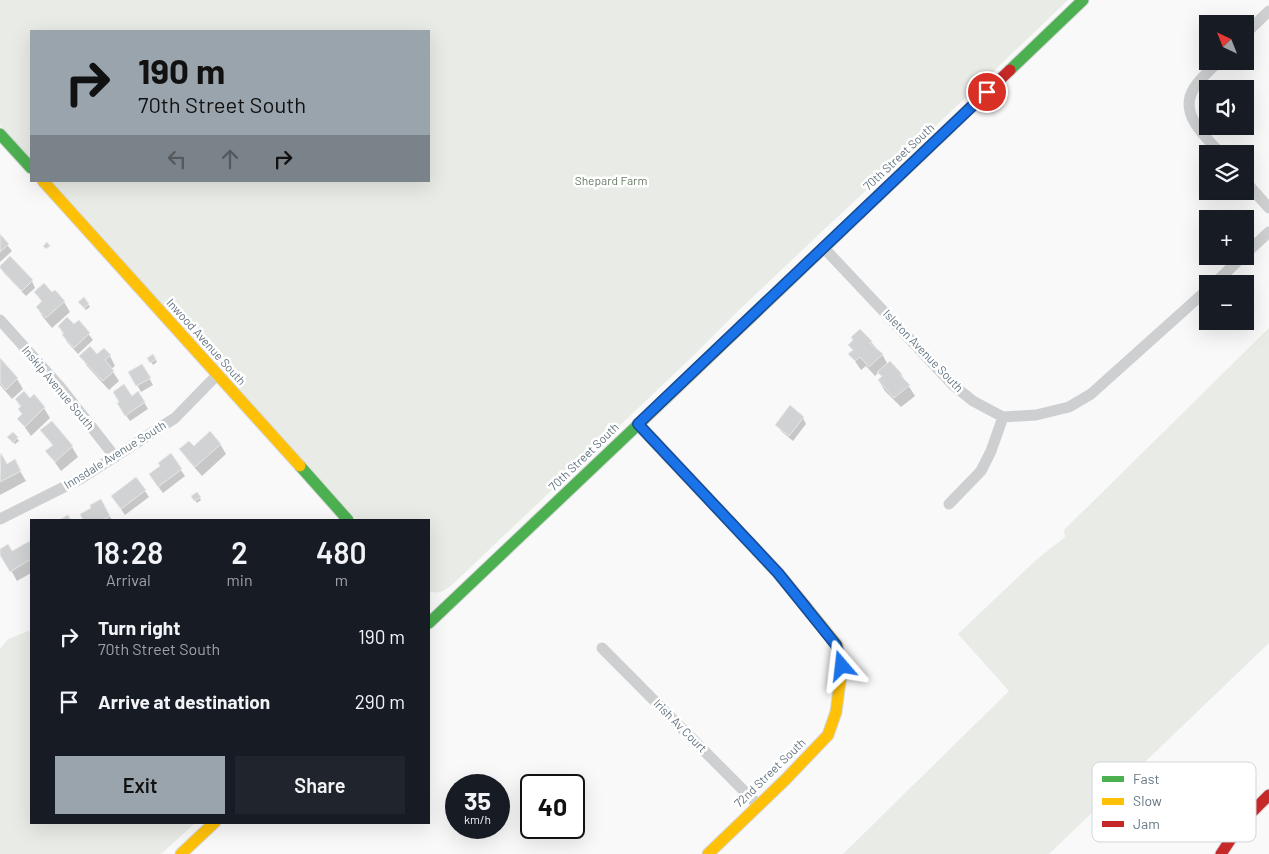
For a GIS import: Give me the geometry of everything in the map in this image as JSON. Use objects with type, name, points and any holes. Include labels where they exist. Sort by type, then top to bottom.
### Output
[{"type":"street","name":"70th Street South","points":[[431,616],[546,513],[1083,0]]},
{"type":"street","points":[[1254,25],[1269,11]]},
{"type":"street","points":[[1210,70],[1195,86],[1189,105],[1192,120],[1213,145]]},
{"type":"street","points":[[0,134],[30,167]]},
{"type":"street","name":"Inwood Avenue South","points":[[44,182],[347,519]]},
{"type":"street","points":[[1254,191],[1269,208]]},
{"type":"street","points":[[1254,246],[1269,232]]},
{"type":"street","name":"Isleton Avenue South","points":[[824,247],[953,385],[973,401],[1003,417]]},
{"type":"street","points":[[1223,275],[1234,265]]},
{"type":"street","points":[[948,504],[981,471],[992,451],[1003,417],[1036,415],[1069,407],[1091,394],[1199,297]]},
{"type":"street","name":"Inskip Avenue South","points":[[0,320],[61,388],[115,457]]},
{"type":"street","name":"Innsdale Avenue South","points":[[0,519],[80,479],[175,418],[217,375]]},
{"type":"street","name":"72nd Street South","points":[[638,424],[778,573],[836,645],[842,666],[837,703],[828,735],[786,779],[708,854]]},
{"type":"street","name":"Irish Av Court","points":[[602,648],[758,805]]},
{"type":"street","points":[[1256,805],[1269,795]]},
{"type":"street","points":[[181,854],[212,824]]},
{"type":"street","points":[[1221,854],[1228,842]]},
{"type":"green space","name":"Shepard Farm","points":[[0,0],[1068,0],[739,310],[453,584],[439,592],[430,591],[430,519],[356,519],[52,182],[430,182],[430,30],[30,30],[30,159],[0,125]]},
{"type":"green space","points":[[1269,328],[1269,643],[1145,762],[1092,762],[1092,813],[1049,854],[843,854],[1009,691],[958,634],[1036,560],[1065,537],[1064,530]]},
{"type":"green space","points":[[30,630],[30,824],[194,824],[161,854],[0,854],[0,649],[8,639]]},
{"type":"building","points":[[0,234],[9,244],[0,252]]},
{"type":"building","points":[[47,242],[50,246],[46,249],[43,246]]},
{"type":"building","points":[[10,256],[33,280],[22,291],[0,268]]},
{"type":"building","points":[[44,283],[52,292],[55,290],[65,301],[46,318],[36,307],[42,301],[34,292]]},
{"type":"building","points":[[84,297],[89,304],[84,308],[78,302]]},
{"type":"building","points":[[67,317],[74,324],[79,320],[90,333],[74,348],[62,335],[64,333],[58,326]]},
{"type":"building","points":[[860,329],[872,341],[870,343],[883,354],[869,367],[860,357],[855,361],[848,354],[853,350],[848,345],[853,340],[851,337]]},
{"type":"building","points":[[90,346],[97,354],[104,348],[111,355],[105,360],[114,371],[103,381],[79,356]]},
{"type":"building","points":[[153,354],[156,359],[150,363],[147,358]]},
{"type":"building","points":[[0,358],[18,378],[6,390],[0,383]]},
{"type":"building","points":[[890,361],[910,385],[894,398],[878,380],[882,376],[877,372]]},
{"type":"building","points":[[142,364],[151,378],[136,386],[128,372]]},
{"type":"building","points":[[124,384],[132,396],[138,391],[145,402],[125,416],[113,392]]},
{"type":"building","points":[[24,391],[30,398],[34,394],[45,407],[25,427],[17,419],[22,414],[18,409],[21,406],[15,399]]},
{"type":"building","points":[[790,405],[804,417],[789,436],[775,425]]},
{"type":"building","points":[[52,421],[73,446],[55,462],[45,451],[53,445],[40,430]]},
{"type":"building","points":[[210,431],[221,444],[195,467],[179,449],[189,441],[194,446]]},
{"type":"building","points":[[13,432],[18,437],[13,443],[7,437]]},
{"type":"building","points":[[1,453],[7,464],[15,459],[21,471],[0,482]]},
{"type":"building","points":[[171,453],[182,469],[158,487],[149,474],[160,466],[158,463]]},
{"type":"building","points":[[136,477],[146,490],[121,509],[111,496]]},
{"type":"building","points":[[197,492],[201,497],[194,501],[191,496]]},
{"type":"building","points":[[101,499],[110,516],[105,519],[82,519],[80,514],[91,508],[90,505]]},
{"type":"building","points":[[68,515],[70,519],[61,519]]},
{"type":"building","points":[[30,541],[30,560],[10,572],[0,555],[0,549],[8,544],[12,551]]},
{"type":"traffic: fast","points":[[1010,70],[1083,0]]},
{"type":"traffic: fast","points":[[0,134],[30,167]]},
{"type":"traffic: fast","points":[[430,622],[644,419]]},
{"type":"traffic: fast","points":[[300,466],[347,519]]},
{"type":"traffic: slow","points":[[44,182],[300,466]]},
{"type":"traffic: slow","points":[[644,419],[860,213]]},
{"type":"traffic: slow","points":[[708,854],[786,779],[828,735],[836,712],[842,666],[837,645],[806,607]]},
{"type":"traffic: slow","points":[[181,854],[213,824]]},
{"type":"traffic: jam","points":[[860,213],[1010,70]]},
{"type":"traffic: jam","points":[[638,424],[778,573],[806,607]]},
{"type":"traffic: jam","points":[[1256,808],[1269,795]]},
{"type":"traffic: jam","points":[[1221,854],[1229,842]]},
{"type":"route","points":[[842,666],[836,645],[778,573],[638,424],[987,92]]}]
